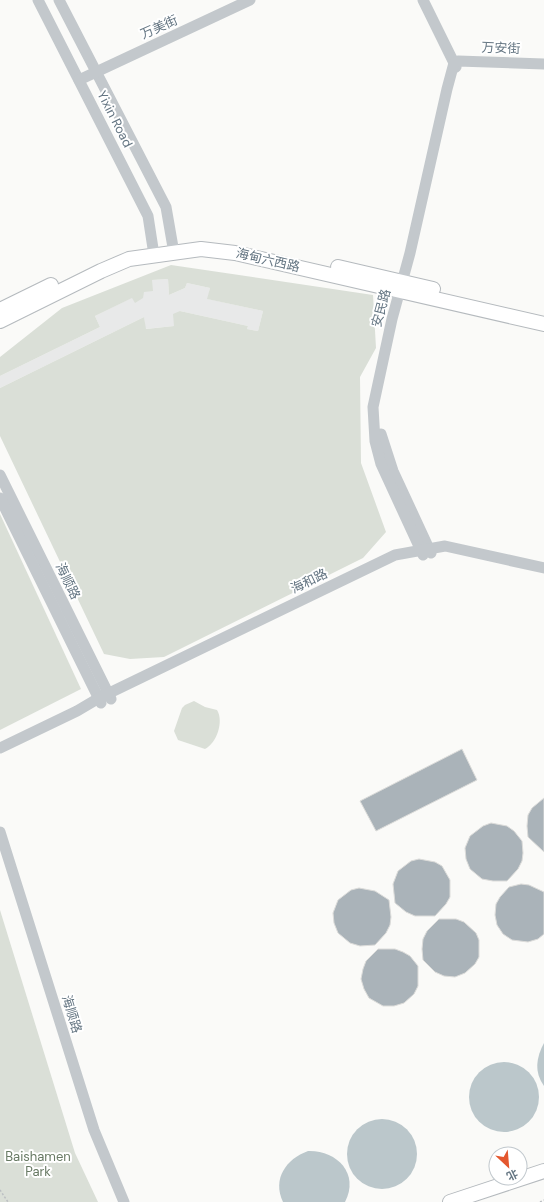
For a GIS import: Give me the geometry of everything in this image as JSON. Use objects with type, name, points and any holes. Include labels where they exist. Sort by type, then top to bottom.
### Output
[{"type":"main road","name":"海甸六西路","points":[[0,321],[129,259],[153,251],[173,248],[202,239],[230,242],[544,324]]},
{"type":"main road","name":"海甸六西路","points":[[0,310],[116,254],[127,250],[153,251]]},
{"type":"main road","name":"海甸六西路","points":[[404,287],[544,315]]},
{"type":"main road","points":[[450,1202],[544,1171]]},
{"type":"main road","points":[[465,1202],[544,1176]]},
{"type":"street","name":"Yixin Road","points":[[38,0],[148,216],[153,251]]},
{"type":"street","name":"Yixin Road","points":[[59,0],[166,207],[173,248]]},
{"type":"street","name":"万美街","points":[[78,78],[241,0]]},
{"type":"street","name":"万美街","points":[[95,70],[250,0]]},
{"type":"street","points":[[423,0],[457,64]]},
{"type":"street","points":[[428,0],[457,64]]},
{"type":"street","name":"万安街","points":[[457,64],[544,64]]},
{"type":"street","name":"万安街","points":[[457,64],[544,67]]},
{"type":"street","name":"安民路","points":[[426,552],[382,464],[376,441],[373,416],[375,395],[392,319],[404,287],[457,64]]},
{"type":"street","name":"海顺路","points":[[0,476],[105,698]]},
{"type":"street","name":"海顺路","points":[[0,498],[105,698]]},
{"type":"street","name":"海和路","points":[[426,552],[445,546],[544,568]]},
{"type":"street","name":"海和路","points":[[105,698],[395,555],[444,550],[544,573]]},
{"type":"street","points":[[0,748],[105,698]]},
{"type":"street","points":[[0,753],[105,698]]},
{"type":"street","name":"海顺路","points":[[0,832],[94,1130],[124,1202]]},
{"type":"street","name":"海顺路","points":[[0,849],[90,1131],[120,1202]]},
{"type":"path","points":[[0,1190],[8,1202]]},
{"type":"path","points":[[540,1202],[544,1200]]},
{"type":"shaded area","points":[[168,279],[169,295],[185,288],[187,283],[210,288],[208,299],[263,311],[258,331],[247,329],[248,326],[180,311],[174,326],[145,329],[144,317],[0,388],[0,376],[100,327],[95,316],[143,292],[152,280]]},
{"type":"shaded area","points":[[544,1043],[544,1086],[537,1070],[537,1065],[539,1054]]},
{"type":"shaded area","points":[[504,1062],[517,1065],[529,1072],[536,1084],[539,1097],[536,1110],[529,1122],[517,1129],[504,1132],[491,1129],[479,1122],[472,1110],[469,1097],[472,1084],[479,1072],[491,1065]]},
{"type":"shaded area","points":[[382,1119],[395,1122],[407,1129],[414,1141],[417,1154],[414,1167],[407,1179],[395,1186],[382,1189],[369,1186],[357,1179],[350,1167],[347,1154],[350,1141],[357,1129],[369,1122]]},
{"type":"shaded area","points":[[308,1151],[328,1154],[343,1165],[349,1182],[349,1191],[345,1202],[283,1202],[279,1185],[283,1171],[293,1159]]},
{"type":"green space","points":[[171,265],[373,295],[376,348],[360,377],[361,463],[386,532],[363,558],[164,657],[130,659],[104,654],[0,436],[0,388],[144,317],[146,329],[174,326],[173,314],[180,311],[248,326],[247,329],[258,331],[263,311],[207,299],[210,288],[187,283],[185,288],[169,295],[168,279],[152,280],[153,291],[144,292],[143,298],[135,303],[132,298],[95,316],[100,327],[0,376],[0,357],[62,308]]},
{"type":"green space","points":[[0,514],[81,689],[0,730]]},
{"type":"green space","points":[[194,701],[205,707],[217,710],[219,715],[220,720],[216,737],[205,749],[178,740],[174,731],[182,708]]},
{"type":"green space","name":"Baishamen Park","points":[[0,910],[75,1153],[98,1202],[0,1202]]},
{"type":"building","points":[[462,749],[477,780],[376,831],[360,801]]},
{"type":"building","points":[[544,798],[544,852],[528,837],[527,826],[528,815],[532,808]]},
{"type":"building","points":[[491,823],[507,826],[514,831],[522,841],[522,861],[518,869],[507,881],[482,879],[470,869],[466,859],[465,848],[470,836],[483,826]]},
{"type":"building","points":[[419,859],[435,862],[442,866],[450,880],[450,897],[435,916],[415,916],[406,912],[395,903],[393,884],[398,871],[411,861]]},
{"type":"building","points":[[521,884],[529,885],[544,892],[544,934],[538,939],[528,942],[512,940],[503,934],[497,925],[495,915],[496,904],[500,897],[509,887]]},
{"type":"building","points":[[359,888],[375,891],[389,900],[391,917],[390,925],[386,933],[375,945],[360,946],[350,943],[338,933],[334,923],[333,913],[338,900],[351,890]]},
{"type":"building","points":[[439,919],[456,919],[464,922],[476,933],[479,940],[479,957],[475,964],[465,973],[455,977],[444,976],[435,972],[423,960],[423,939],[427,931]]},
{"type":"building","points":[[378,949],[395,949],[403,952],[410,956],[418,966],[418,986],[414,994],[404,1003],[394,1006],[383,1006],[369,998],[364,989],[361,979],[363,969],[366,961]]}]
